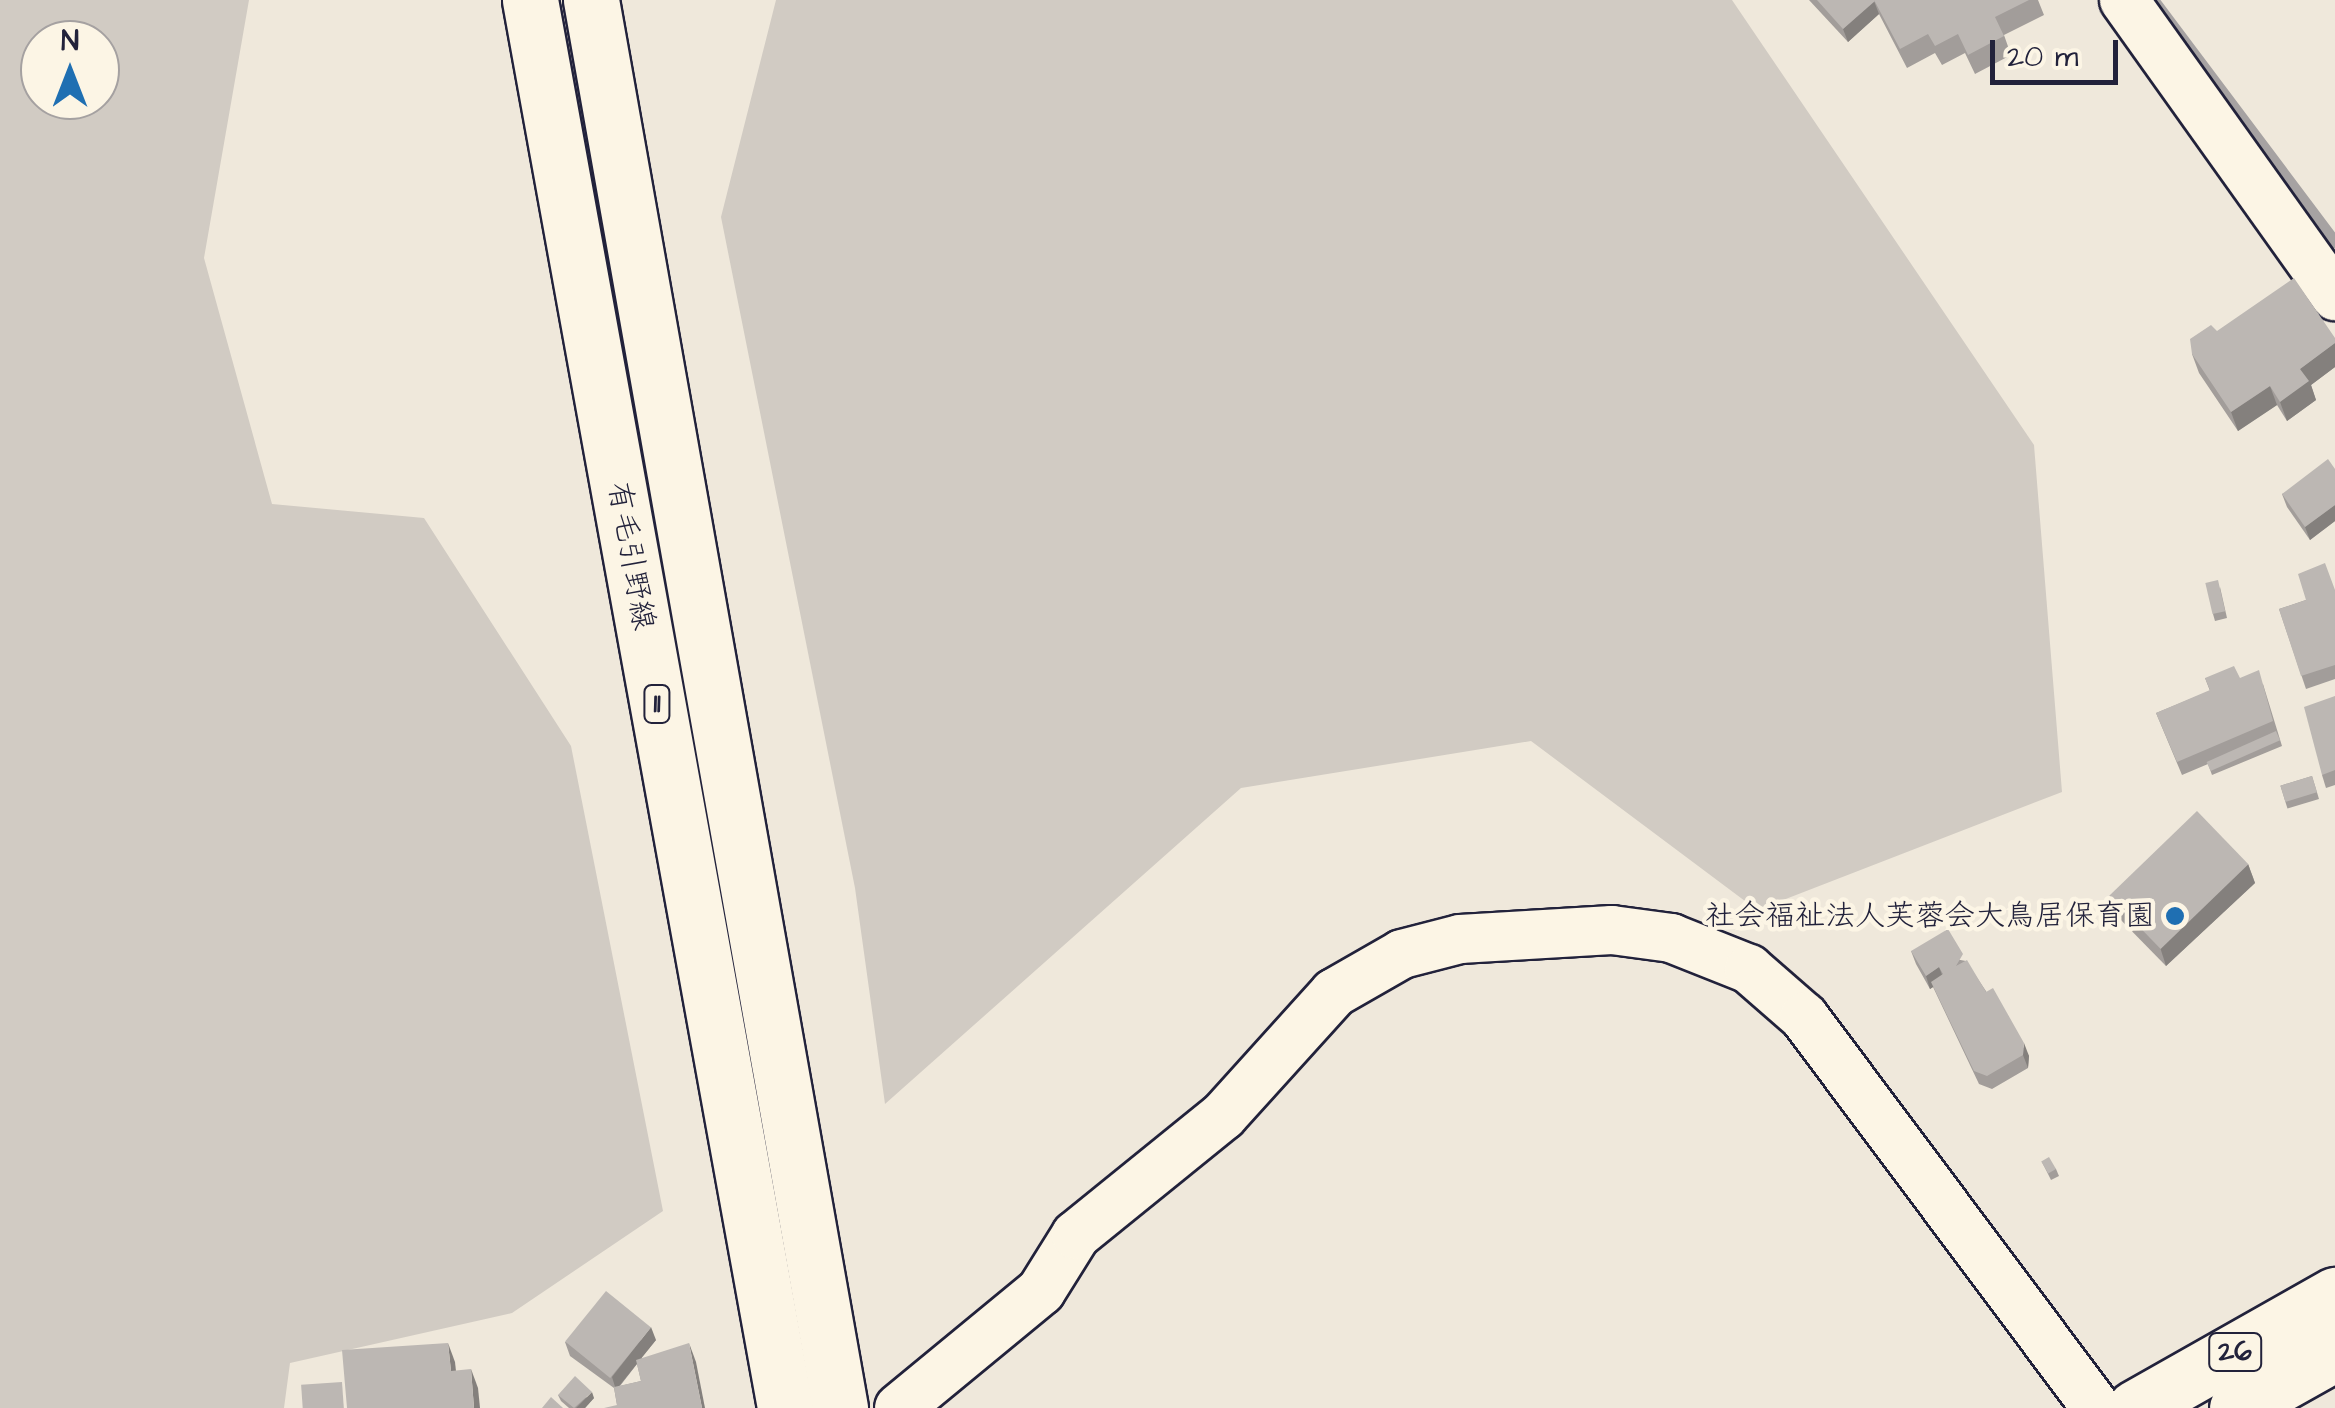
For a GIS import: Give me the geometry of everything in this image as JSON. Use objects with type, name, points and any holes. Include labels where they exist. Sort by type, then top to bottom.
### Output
[{"type":"main road","name":"有毛引野線","points":[[530,0],[785,1408]]},
{"type":"main road","name":"有毛引野線","points":[[590,0],[840,1408]]},
{"type":"main road","name":"26","points":[[2135,1408],[2335,1295]]},
{"type":"main road","name":"26","points":[[2237,1408],[2335,1353]]},
{"type":"street","points":[[2124,0],[2335,296]]},
{"type":"street","points":[[899,1408],[1041,1291],[1076,1235],[1223,1116],[1334,992],[1402,954],[1460,939],[1612,930],[1671,938],[1749,969],[1804,1017],[2096,1408]]},
{"type":"shaded area","points":[[0,0],[249,0],[204,258],[272,504],[424,518],[571,746],[663,1211],[512,1313],[290,1363],[284,1408],[0,1408]]},
{"type":"shaded area","points":[[776,0],[1732,0],[2034,445],[2062,792],[1757,910],[1531,741],[1241,788],[885,1104],[855,888],[721,217]]},
{"type":"building","points":[[1817,0],[1874,0],[1875,1],[1843,29]]},
{"type":"building","points":[[1874,0],[2029,0],[1995,17],[2004,36],[1968,55],[1958,34],[1935,46],[1928,34],[1900,49]]},
{"type":"building","points":[[2294,278],[2335,343],[2300,369],[2309,381],[2280,402],[2270,386],[2231,412],[2192,354],[2190,339],[2211,325],[2217,331]]},
{"type":"building","points":[[2328,459],[2335,469],[2335,505],[2305,527],[2282,494]]},
{"type":"building","points":[[2325,563],[2335,590],[2335,665],[2301,676],[2279,609],[2306,600],[2298,574]]},
{"type":"building","points":[[2218,580],[2225,611],[2213,614],[2205,583]]},
{"type":"building","points":[[2234,666],[2240,678],[2259,670],[2273,721],[2177,762],[2156,713],[2210,690],[2205,678]]},
{"type":"building","points":[[2335,696],[2335,770],[2322,775],[2304,707]]},
{"type":"building","points":[[2276,731],[2280,740],[2211,771],[2207,762]]},
{"type":"building","points":[[2312,776],[2317,792],[2285,802],[2280,786]]},
{"type":"building","points":[[2197,811],[2248,864],[2161,949],[2109,896]]},
{"type":"building","points":[[1948,929],[1963,954],[1956,966],[1967,960],[1986,992],[1993,988],[2024,1043],[2023,1055],[1987,1076],[1974,1071],[1931,982],[1943,974],[1939,967],[1926,976],[1911,951]]},
{"type":"building","points":[[2049,1157],[2056,1169],[2048,1174],[2041,1162]]},
{"type":"building","points":[[606,1291],[651,1328],[610,1378],[565,1342]]},
{"type":"building","points":[[448,1343],[451,1371],[471,1369],[474,1408],[347,1408],[342,1350]]},
{"type":"building","points":[[689,1343],[702,1408],[604,1408],[617,1405],[614,1387],[641,1381],[636,1360]]},
{"type":"building","points":[[575,1376],[592,1392],[574,1408],[558,1395]]},
{"type":"building","points":[[342,1382],[344,1408],[303,1408],[301,1385]]},
{"type":"building","points":[[551,1397],[563,1408],[542,1408]]},
{"type":"waterway","points":[[2153,0],[2335,242]]},
{"type":"place","name":"社会福祉法人芙蓉会大鳥居保育園","points":[[2175,916]]}]
